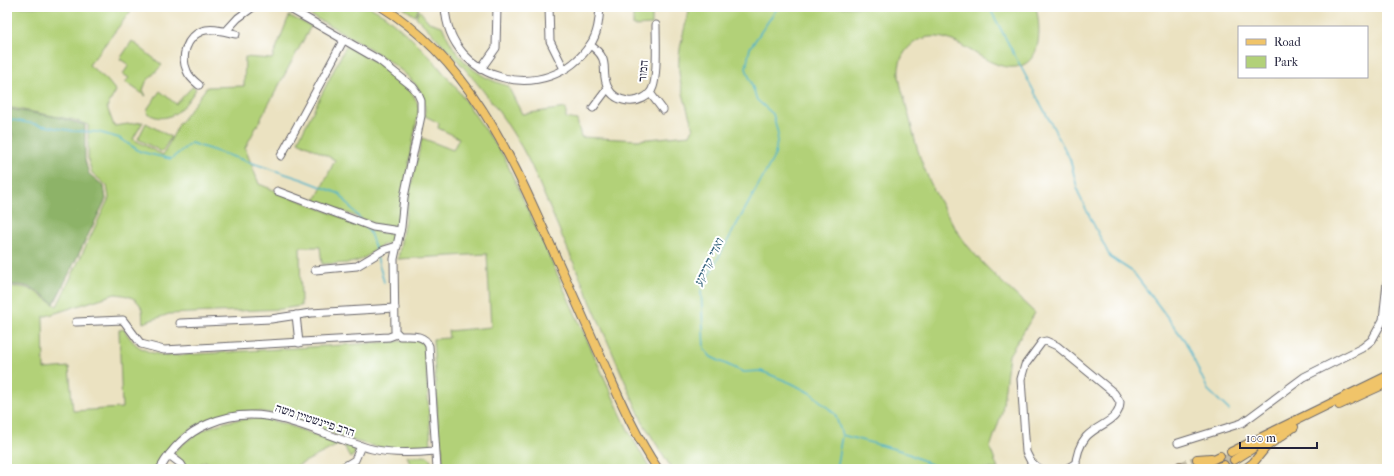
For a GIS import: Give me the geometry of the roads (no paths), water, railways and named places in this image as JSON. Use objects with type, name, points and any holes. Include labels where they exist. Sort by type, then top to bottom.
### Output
[{"type":"main road","points":[[382,7],[418,34],[445,61],[472,95],[495,129],[526,190],[622,404],[658,469]]},
{"type":"main road","points":[[390,7],[425,35],[449,58],[476,92],[499,126],[531,188],[626,402],[649,446],[664,469]]},
{"type":"main road","points":[[1233,458],[1296,421],[1387,376]]},
{"type":"main road","points":[[1245,469],[1253,463],[1266,447],[1289,430],[1387,383]]},
{"type":"main road","points":[[1197,459],[1222,463]]},
{"type":"main road","points":[[1193,469],[1222,463]]},
{"type":"main road","points":[[1201,469],[1222,463]]},
{"type":"main road","points":[[1212,469],[1222,463]]},
{"type":"street","points":[[226,31],[238,18],[253,7]]},
{"type":"street","points":[[287,7],[344,39],[395,71],[413,88],[421,101],[421,116],[404,197],[394,268],[395,331],[397,334]]},
{"type":"street","points":[[446,7],[447,20],[454,39],[466,56],[482,69],[493,75],[521,81],[540,79],[564,69],[576,60],[590,45],[598,26],[600,7]]},
{"type":"street","points":[[482,69],[496,48],[497,7]]},
{"type":"street","points":[[548,7],[550,41],[564,69]]},
{"type":"street","name":"המור","points":[[608,88],[617,97],[631,101],[637,101],[650,93],[655,80],[656,25]]},
{"type":"street","points":[[199,85],[191,77],[185,67],[185,53],[189,40],[202,31],[209,30],[226,31],[236,34]]},
{"type":"street","points":[[281,156],[344,39]]},
{"type":"street","points":[[590,45],[599,51],[603,57],[608,88],[593,108]]},
{"type":"street","points":[[650,93],[663,110]]},
{"type":"street","points":[[277,191],[381,229],[400,231]]},
{"type":"street","points":[[315,270],[357,266],[384,250],[397,246]]},
{"type":"street","points":[[1178,443],[1242,423],[1304,377],[1362,348],[1372,340],[1383,320],[1387,283]]},
{"type":"street","points":[[180,323],[271,319],[296,315],[395,308]]},
{"type":"street","points":[[296,315],[299,343]]},
{"type":"street","points":[[76,322],[123,320],[141,344],[164,350],[389,337],[397,334],[400,336],[419,336],[424,338],[429,346],[437,469]]},
{"type":"street","points":[[1040,469],[1031,462],[1026,452],[1021,379],[1026,365],[1044,341],[1057,346],[1114,393],[1120,402],[1116,416],[1086,437],[1079,451],[1076,466],[1066,469]]},
{"type":"street","name":"הרב פיינשטיין משה","points":[[160,469],[169,454],[183,440],[203,426],[223,419],[245,414],[277,417],[361,446],[395,452],[435,451]]},
{"type":"street","points":[[340,469],[355,460],[361,446]]},
{"type":"street","points":[[169,454],[181,464],[184,469]]},
{"type":"waterway","name":"ואדי קריקע","points":[[778,7],[750,48],[746,68],[757,100],[773,114],[778,134],[775,155],[701,289],[704,349],[711,357],[743,372],[761,371],[791,383],[812,394],[835,414],[842,435],[836,469]]},
{"type":"waterway","points":[[989,7],[1070,159],[1079,195],[1110,257],[1133,272],[1185,341],[1208,390],[1229,410]]},
{"type":"waterway","points":[[7,119],[73,131],[98,132],[119,138],[141,152],[171,159],[191,143],[304,180],[340,194],[360,219]]},
{"type":"waterway","points":[[366,227],[370,233],[376,251]]},
{"type":"waterway","points":[[377,257],[384,282]]},
{"type":"waterway","points":[[842,435],[902,451],[941,469]]},
{"type":"waterway","points":[[1278,466],[1283,469]]},
{"type":"tunnel","points":[[1222,461],[1233,456]]},
{"type":"tunnel","points":[[1180,466],[1197,459]]},
{"type":"tunnel","points":[[1225,469],[1236,464]]}]
